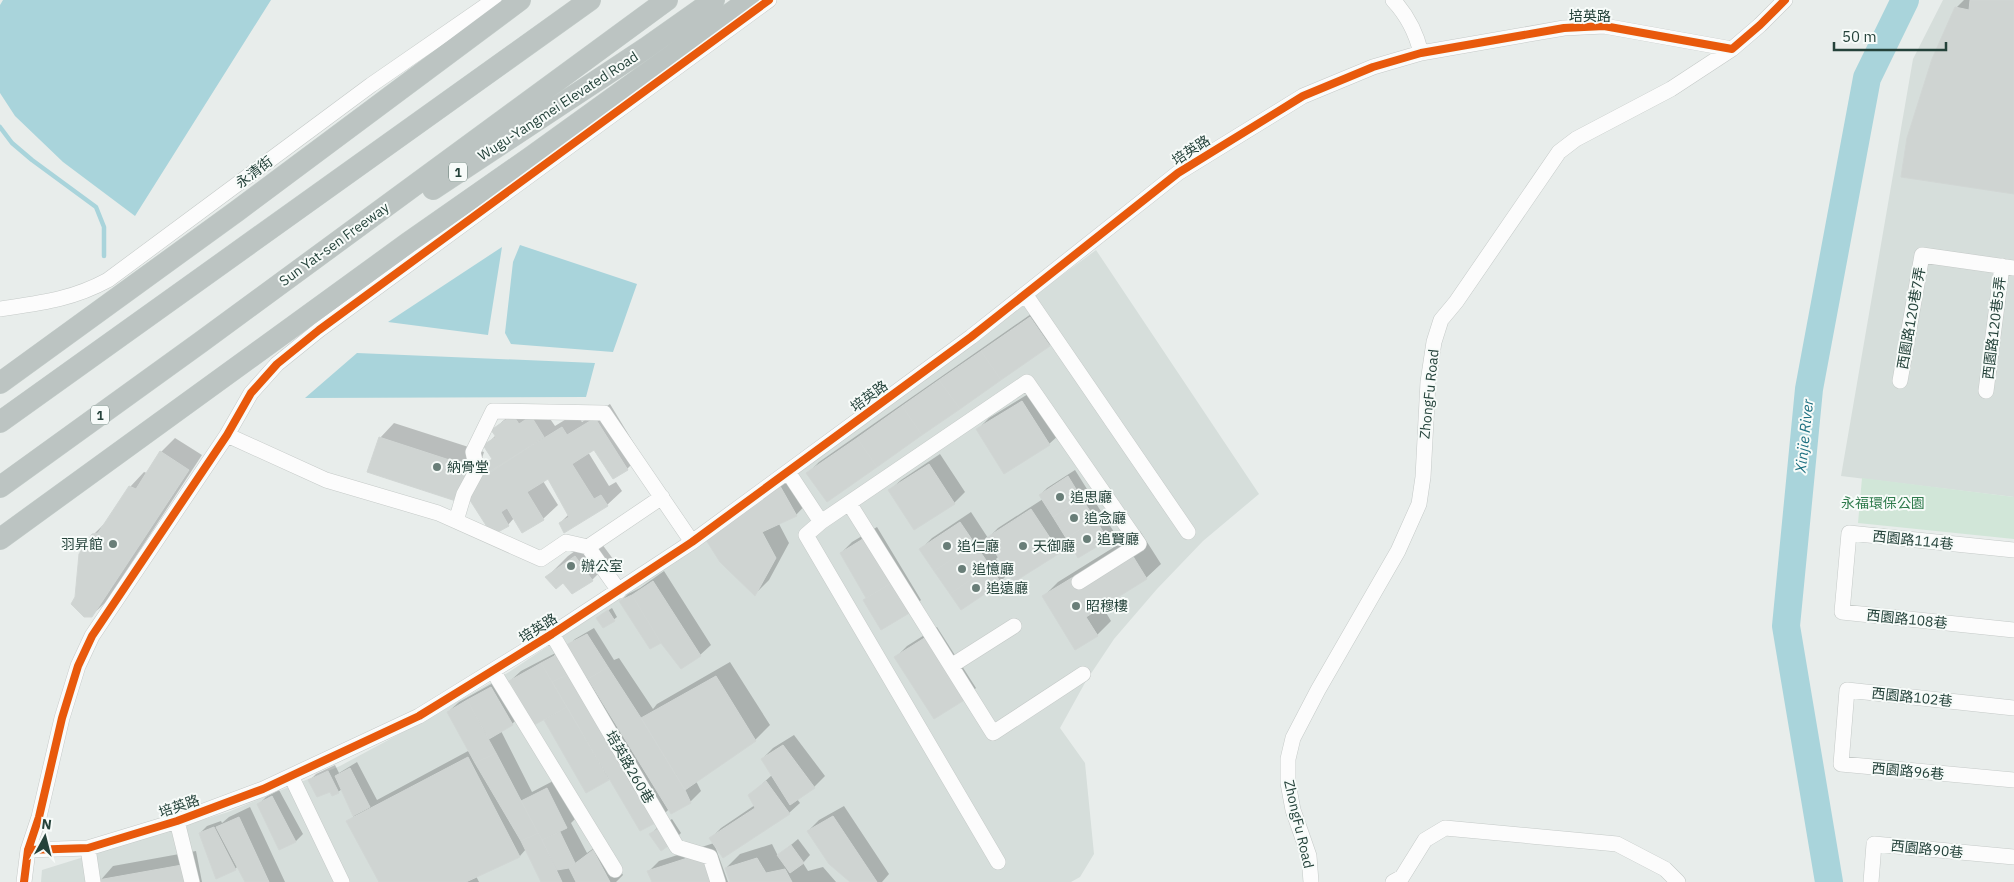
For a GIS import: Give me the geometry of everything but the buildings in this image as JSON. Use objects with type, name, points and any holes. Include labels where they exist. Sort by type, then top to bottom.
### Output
[{"type":"highway","points":[[0,384],[520,0]]},
{"type":"highway","points":[[248,244],[569,0]]},
{"type":"highway","points":[[0,422],[590,0]]},
{"type":"highway","name":"Sun Yat-sen Freeway","points":[[0,487],[667,0]]},
{"type":"highway","name":"Wugu-Yangmei Elevated Road","points":[[201,342],[646,48],[714,0]]},
{"type":"highway","points":[[0,539],[408,243],[749,0]]},
{"type":"street","name":"永清街","points":[[0,309],[49,302],[85,292],[108,280],[371,85],[494,0]]},
{"type":"street","points":[[24,882],[28,850],[39,818],[62,718],[78,666],[92,636],[228,435],[251,393],[277,364],[296,347],[769,0]]},
{"type":"street","points":[[1392,0],[1408,19],[1416,34],[1421,53]]},
{"type":"street","name":"ZhongFu Road","points":[[1311,882],[1309,856],[1293,810],[1288,783],[1289,752],[1297,730],[1318,690],[1398,551],[1419,504],[1423,477],[1428,382],[1434,342],[1441,320],[1456,302],[1559,152],[1576,139],[1671,89],[1732,49],[1769,7],[1784,0]]},
{"type":"street","name":"培英路","points":[[28,850],[88,848],[177,821],[263,789],[418,716],[619,592],[692,542],[971,337],[1178,173],[1303,96],[1372,67],[1421,53],[1564,28],[1604,26],[1732,49]]},
{"type":"street","name":"西園路120巷7弄","points":[[1900,381],[1922,255],[2008,267]]},
{"type":"street","name":"西園路120巷5弄","points":[[1986,391],[2008,267]]},
{"type":"street","points":[[1025,294],[1188,532]]},
{"type":"street","points":[[998,862],[806,535],[821,522],[1027,382],[1139,544],[1079,582]]},
{"type":"street","points":[[456,521],[464,494],[477,470],[473,452],[493,411],[604,413],[692,542]]},
{"type":"street","points":[[228,435],[326,480],[438,513],[541,559],[566,542],[588,547],[619,592]]},
{"type":"street","points":[[788,472],[821,522]]},
{"type":"street","points":[[588,547],[662,497]]},
{"type":"street","points":[[849,503],[993,733],[1083,674]]},
{"type":"street","name":"西園路114巷","points":[[1846,571],[1849,533],[2014,550]]},
{"type":"street","name":"西園路108巷","points":[[1846,571],[1842,612],[2014,630]]},
{"type":"street","points":[[951,666],[1014,626]]},
{"type":"street","name":"培英路260巷","points":[[552,634],[676,847],[710,857],[718,882]]},
{"type":"street","points":[[493,671],[615,870]]},
{"type":"street","name":"西園路102巷","points":[[1844,726],[1847,690],[2014,708]]},
{"type":"street","name":"西園路96巷","points":[[1844,726],[1841,764],[2014,780]]},
{"type":"street","points":[[291,776],[342,882]]},
{"type":"street","points":[[177,821],[192,882]]},
{"type":"street","points":[[1393,882],[1402,877],[1425,840],[1445,828],[1617,844],[1665,869],[1678,882]]},
{"type":"street","name":"西園路90巷","points":[[1871,880],[1874,844],[2014,857]]},
{"type":"street","points":[[88,848],[93,882]]},
{"type":"shaded area","points":[[1943,0],[2014,0],[2014,497],[1841,476],[1913,59]]},
{"type":"shaded area","points":[[1096,250],[1259,494],[1203,541],[1157,589],[1114,639],[1086,681],[1060,728],[1085,763],[1094,854],[1080,877],[1071,882],[41,882],[42,870],[228,812],[340,766],[509,672],[655,575]]},
{"type":"green space","name":"永福環保公園","points":[[1862,478],[2014,497],[2014,539],[1858,523]]},
{"type":"water","points":[[3,0],[271,0],[135,216],[63,162],[15,116],[0,93],[0,5]]},
{"type":"water","points":[[520,245],[637,284],[613,352],[511,344],[505,333],[513,262]]},
{"type":"water","points":[[502,247],[488,335],[388,322]]},
{"type":"water","points":[[357,353],[595,363],[586,397],[305,398]]},
{"type":"waterway","name":"Xinjie River","points":[[1829,882],[1786,626],[1809,389],[1867,78],[1905,0]]},
{"type":"waterway","points":[[0,127],[12,143],[32,160],[96,207],[104,227],[104,256]]},
{"type":"cycle path","points":[[24,882],[28,850],[39,817],[62,718],[78,666],[92,636],[227,435],[251,393],[277,364],[319,330],[769,0]]},
{"type":"cycle path","points":[[28,850],[88,848],[177,821],[263,789],[419,716],[552,634],[692,542],[971,337],[1178,173],[1303,96],[1373,67],[1421,53],[1564,28],[1604,26],[1732,49],[1785,0]]},
{"type":"place","name":"納骨堂","points":[[437,467]]},
{"type":"place","name":"追思廳","points":[[1060,497]]},
{"type":"place","name":"追念廳","points":[[1074,518]]},
{"type":"place","name":"追賢廳","points":[[1087,539]]},
{"type":"place","name":"羽昇館","points":[[113,544]]},
{"type":"place","name":"追仁廳","points":[[947,546]]},
{"type":"place","name":"天御廳","points":[[1023,546]]},
{"type":"place","name":"辦公室","points":[[571,566]]},
{"type":"place","name":"追憶廳","points":[[962,569]]},
{"type":"place","name":"追遠廳","points":[[976,588]]},
{"type":"place","name":"昭穆樓","points":[[1076,606]]}]
